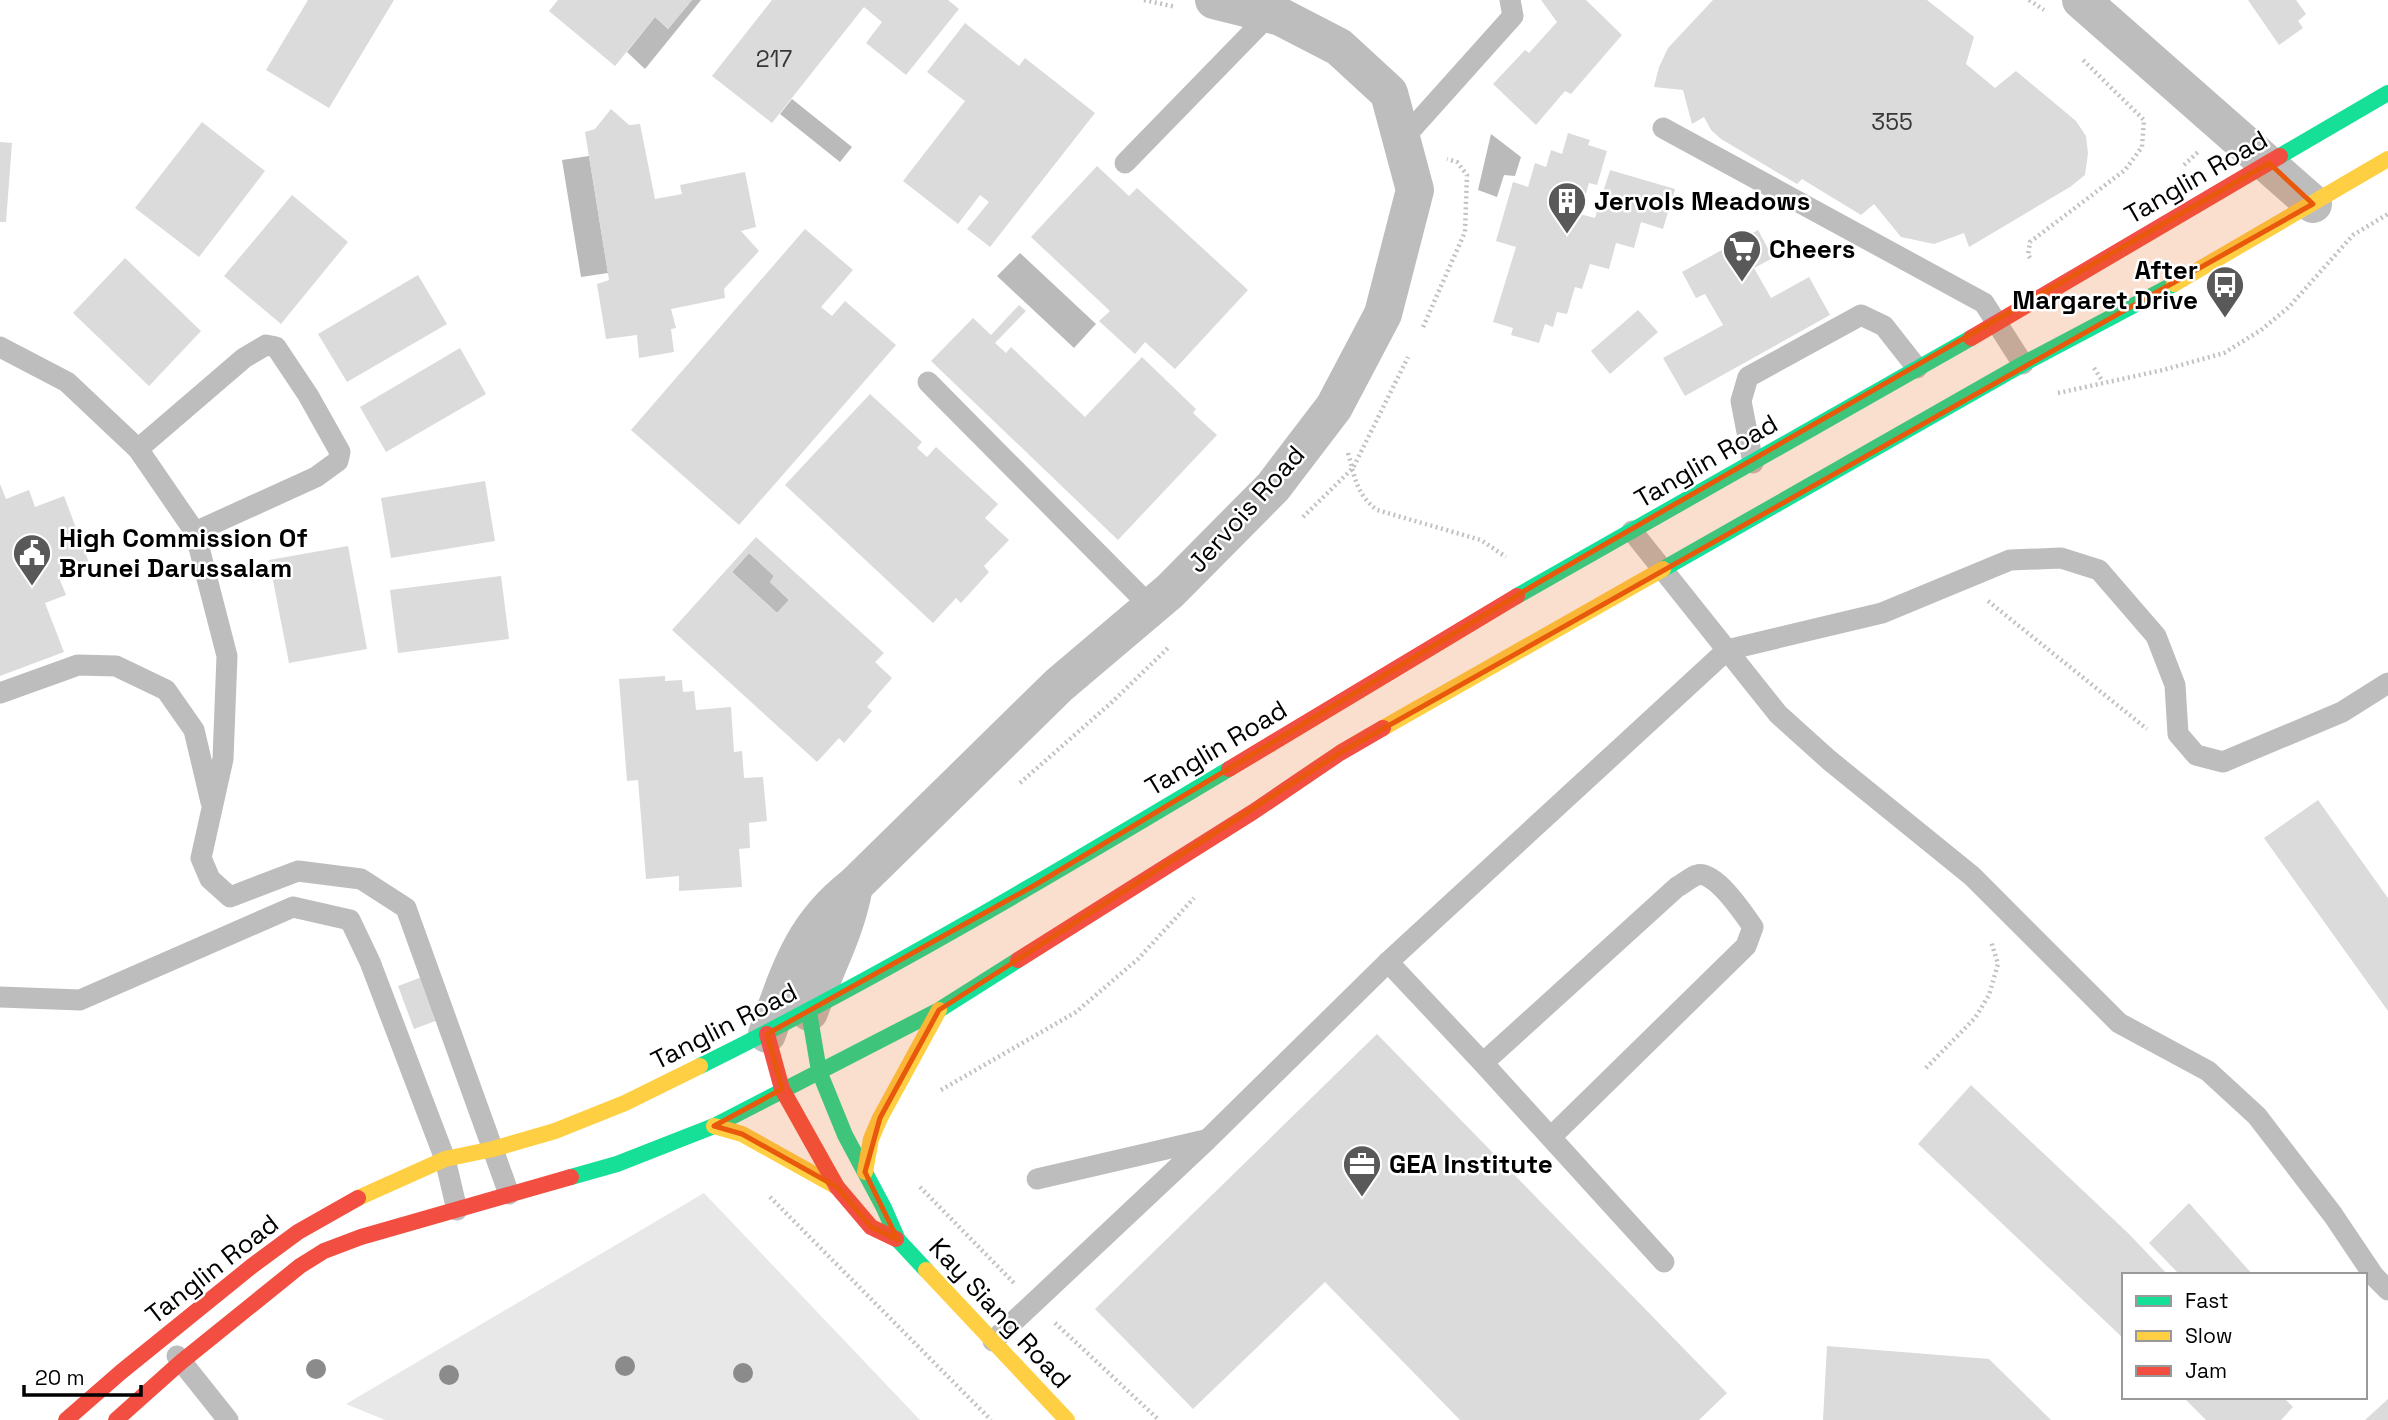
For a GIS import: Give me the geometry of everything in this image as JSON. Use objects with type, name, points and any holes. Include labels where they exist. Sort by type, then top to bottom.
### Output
[{"type":"main road","name":"Tanglin Road","points":[[66,1420],[252,1266],[298,1232],[370,1192],[445,1159],[493,1149],[555,1131],[625,1103],[810,1012],[1047,878],[1541,581],[1997,323],[2388,93]]},
{"type":"main road","name":"Tanglin Road","points":[[116,1420],[181,1362],[300,1266],[324,1251],[360,1237],[617,1164],[714,1126],[939,1010],[1254,812],[1340,754],[2023,364],[2193,274],[2388,159]]},
{"type":"main road","points":[[865,1172],[871,1139],[880,1118],[939,1010]]},
{"type":"main road","points":[[810,1012],[819,1071]]},
{"type":"main road","points":[[767,1034],[782,1089]]},
{"type":"main road","name":"Kay Siang Road","points":[[819,1071],[845,1135],[898,1240],[1067,1420]]},
{"type":"main road","name":"Kay Siang Road","points":[[782,1089],[837,1187],[871,1227],[898,1240]]},
{"type":"main road","points":[[714,1126],[742,1134],[837,1187]]},
{"type":"street","points":[[2081,0],[2313,204]]},
{"type":"street","name":"Jervois Road","points":[[767,1034],[785,984],[808,934],[831,904],[854,886],[1059,685],[1170,591],[1273,487],[1334,407],[1383,314],[1415,190],[1389,93],[1339,47],[1281,17],[1232,6]]},
{"type":"street","points":[[810,1012],[824,971],[844,931],[854,886]]},
{"type":"lane","points":[[1401,141],[1513,16],[1510,0]]},
{"type":"lane","points":[[1125,163],[1232,6]]},
{"type":"lane","points":[[1663,128],[1978,299],[1984,303],[2023,364]]},
{"type":"lane","points":[[1753,463],[1741,401],[1748,377],[1861,315],[1884,326],[1917,368]]},
{"type":"lane","points":[[138,449],[244,358],[266,345],[276,347],[308,395],[340,452],[338,461],[316,477],[195,532]]},
{"type":"lane","points":[[0,347],[66,382],[138,449],[195,532],[227,656],[223,759],[201,858],[209,879],[230,897],[298,871],[361,879],[406,908],[509,1194]]},
{"type":"lane","points":[[928,382],[1151,607]]},
{"type":"lane","points":[[1632,531],[1778,714],[1829,760],[1972,876],[2119,1023],[2208,1071],[2257,1115],[2333,1214],[2374,1276],[2388,1290]]},
{"type":"lane","points":[[993,1341],[1207,1140],[1388,962],[1727,650],[1882,613],[2010,560],[2061,558],[2099,570],[2156,636],[2175,685],[2178,734],[2196,755],[2223,762],[2342,712],[2388,683]]},
{"type":"lane","points":[[0,693],[78,665],[116,666],[166,690],[194,730],[212,809]]},
{"type":"lane","points":[[1483,1063],[1677,887],[1698,875],[1709,876],[1739,906],[1753,927],[1746,946],[1550,1137]]},
{"type":"lane","points":[[0,997],[80,1000],[293,908],[349,920],[370,962],[445,1159],[457,1210]]},
{"type":"lane","points":[[1388,962],[1664,1262]]},
{"type":"lane","points":[[1037,1179],[1207,1140]]},
{"type":"lane","points":[[163,1339],[228,1420]]},
{"type":"path","points":[[1144,0],[1232,6]]},
{"type":"path","points":[[2050,292],[2028,255],[2030,242],[2125,170],[2142,147],[2144,120],[2083,60]]},
{"type":"path","points":[[2053,394],[2163,370],[2224,353],[2261,330],[2289,307],[2353,235],[2388,214]]},
{"type":"path","points":[[1334,407],[1353,468],[1354,481],[1367,502],[1390,514],[1481,540],[1541,581]]},
{"type":"path","points":[[1962,580],[2151,732]]},
{"type":"path","points":[[934,1094],[1076,1012],[1138,959],[1197,894]]},
{"type":"path","points":[[1926,1068],[1975,1018]]},
{"type":"path","points":[[916,1183],[1032,1303],[1158,1420]]},
{"type":"path","points":[[769,1195],[991,1420]]},
{"type":"highlighted area","points":[[2269,163],[2313,204],[1340,753],[939,1010],[880,1118],[865,1172],[898,1240],[871,1227],[837,1187],[742,1134],[714,1126],[782,1089],[767,1034],[1035,885],[1541,581]]},
{"type":"shaded area","points":[[692,0],[701,0],[645,69],[627,52],[655,17],[668,29]]},
{"type":"shaded area","points":[[792,99],[852,147],[840,162],[780,114]]},
{"type":"shaded area","points":[[1491,134],[1521,157],[1515,176],[1504,175],[1497,197],[1478,190]]},
{"type":"shaded area","points":[[589,156],[608,273],[581,277],[562,160]]},
{"type":"shaded area","points":[[1020,253],[1096,324],[1074,348],[997,276]]},
{"type":"shaded area","points":[[749,553],[774,576],[770,582],[789,600],[777,613],[732,572]]},
{"type":"shaded area","points":[[704,1193],[920,1420],[385,1420],[346,1404]]},
{"type":"building","points":[[308,0],[394,0],[329,108],[266,70]]},
{"type":"building","points":[[558,0],[692,0],[668,29],[655,17],[615,66],[549,11]]},
{"type":"building","points":[[772,0],[948,0],[959,9],[906,75],[866,43],[882,22],[864,7],[772,123],[712,76]]},
{"type":"building","points":[[1541,0],[1586,0],[1622,35],[1571,94],[1565,91],[1536,125],[1493,84],[1525,50],[1529,53],[1557,22]]},
{"type":"building","points":[[1713,0],[1927,0],[1974,37],[1966,64],[1995,88],[2016,71],[2076,121],[2086,136],[2088,153],[2085,175],[2070,187],[1969,247],[1964,233],[1934,244],[1901,237],[1874,204],[1861,215],[1802,179],[1797,184],[1721,139],[1711,130],[1704,117],[1692,124],[1683,90],[1654,87],[1668,48]]},
{"type":"building","points":[[2248,0],[2296,0],[2306,14],[2298,21],[2303,28],[2279,45]]},
{"type":"building","points":[[965,23],[1019,66],[1025,58],[1095,113],[990,247],[967,229],[989,202],[980,195],[958,224],[903,181],[965,101],[927,72]]},
{"type":"building","points":[[611,109],[629,125],[640,124],[655,199],[682,194],[680,185],[745,172],[756,227],[741,231],[759,251],[724,289],[725,298],[671,309],[676,328],[671,329],[674,352],[639,358],[637,335],[606,339],[597,284],[609,280],[585,132],[595,129]]},
{"type":"building","points":[[202,122],[265,171],[199,257],[135,208]]},
{"type":"building","name":"Jervols Meadows","points":[[1568,133],[1590,140],[1588,145],[1607,151],[1597,185],[1589,183],[1580,214],[1595,218],[1610,170],[1675,189],[1663,229],[1641,222],[1634,248],[1616,243],[1609,269],[1590,264],[1582,289],[1575,287],[1567,314],[1557,312],[1553,327],[1545,324],[1539,343],[1511,335],[1513,328],[1493,322],[1516,247],[1496,241],[1513,182],[1528,187],[1535,163],[1546,167],[1551,150],[1562,154]]},
{"type":"building","points":[[0,142],[12,143],[6,222],[0,222]]},
{"type":"building","points":[[1097,166],[1129,196],[1137,188],[1248,290],[1175,369],[1145,342],[1135,354],[1099,321],[1110,311],[1031,237]]},
{"type":"building","points":[[292,195],[348,242],[281,324],[224,276]]},
{"type":"building","points":[[805,229],[853,270],[821,307],[832,316],[845,301],[896,345],[739,525],[631,430]]},
{"type":"building","points":[[1758,230],[1773,258],[1754,268],[1771,298],[1809,277],[1830,315],[1685,396],[1663,358],[1723,325],[1705,294],[1696,298],[1682,272]]},
{"type":"building","points":[[125,258],[201,331],[149,386],[73,313]]},
{"type":"building","points":[[418,275],[447,324],[347,382],[318,334]]},
{"type":"building","points":[[1019,305],[1026,311],[995,343],[1006,353],[1011,347],[1085,417],[1142,357],[1196,409],[1193,413],[1217,435],[1118,540],[931,361],[973,318],[991,335]]},
{"type":"building","points":[[1638,310],[1658,332],[1610,374],[1591,351]]},
{"type":"building","points":[[460,348],[486,394],[386,452],[360,407]]},
{"type":"building","points":[[870,394],[922,442],[917,448],[927,457],[936,447],[998,504],[985,518],[1009,540],[984,566],[989,572],[961,603],[956,598],[933,623],[785,485]]},
{"type":"building","points":[[485,481],[495,541],[391,558],[381,498]]},
{"type":"building","name":"High Commission Of Brunei Darussalam","points":[[0,484],[6,499],[29,490],[35,507],[64,496],[91,568],[60,580],[66,595],[45,603],[64,652],[0,676]]},
{"type":"building","points":[[756,537],[884,653],[875,662],[892,678],[867,707],[872,711],[844,743],[839,738],[817,762],[672,630]],"holes":[[[749,553],[774,576],[770,582],[789,600],[777,613],[732,572]]]},
{"type":"building","points":[[348,546],[367,649],[289,663],[269,560]]},
{"type":"building","points":[[501,576],[509,639],[398,653],[390,590]]},
{"type":"building","points":[[665,676],[665,681],[682,680],[683,692],[694,691],[696,710],[731,707],[734,752],[742,751],[744,778],[763,777],[767,821],[749,823],[750,848],[739,849],[742,887],[679,891],[679,876],[646,879],[638,780],[627,781],[619,679]]},
{"type":"building","points":[[2318,800],[2388,898],[2388,1011],[2264,838]]},
{"type":"building","points":[[422,977],[438,1020],[414,1029],[398,986]]},
{"type":"building","points":[[1377,1034],[1727,1393],[1699,1420],[1460,1420],[1325,1282],[1193,1409],[1095,1309]]},
{"type":"building","points":[[1971,1085],[2129,1234],[2166,1273],[2122,1273],[2122,1337],[1918,1144]]},
{"type":"building","points":[[2189,1203],[2251,1273],[2178,1273],[2149,1243]]},
{"type":"building","points":[[1827,1346],[1989,1359],[2051,1420],[1823,1420]]},
{"type":"building","points":[[2185,1399],[2285,1399],[2293,1407],[2281,1420],[2206,1420]]},
{"type":"building","points":[[2388,1399],[2388,1420],[2365,1420]]},
{"type":"traffic: fast","points":[[2280,156],[2388,93]]},
{"type":"traffic: fast","points":[[1663,569],[2023,364],[2174,284]]},
{"type":"traffic: fast","points":[[1517,596],[1971,338]]},
{"type":"traffic: fast","points":[[700,1066],[901,960],[1229,769]]},
{"type":"traffic: fast","points":[[571,1177],[617,1164],[714,1126],[939,1010],[1018,960]]},
{"type":"traffic: fast","points":[[809,1012],[819,1071],[845,1135],[898,1240],[926,1270]]},
{"type":"traffic: slow","points":[[2174,284],[2388,159]]},
{"type":"traffic: slow","points":[[1383,728],[1663,569]]},
{"type":"traffic: slow","points":[[865,1172],[871,1139],[880,1118],[939,1010]]},
{"type":"traffic: slow","points":[[358,1198],[445,1159],[493,1149],[555,1131],[625,1103],[700,1066]]},
{"type":"traffic: slow","points":[[714,1126],[742,1134],[837,1187]]},
{"type":"traffic: slow","points":[[926,1270],[1067,1420]]},
{"type":"traffic: jam","points":[[1971,338],[2280,156]]},
{"type":"traffic: jam","points":[[1229,769],[1517,596]]},
{"type":"traffic: jam","points":[[1018,960],[1383,728]]},
{"type":"traffic: jam","points":[[767,1034],[782,1089],[837,1187],[871,1227],[896,1239]]},
{"type":"traffic: jam","points":[[116,1420],[181,1362],[300,1266],[324,1251],[361,1237],[571,1177]]},
{"type":"traffic: jam","points":[[66,1420],[252,1266],[298,1232],[358,1198]]},
{"type":"place","name":"Jervols Meadows","points":[[1567,235]]},
{"type":"place","name":"Cheers","points":[[1742,283]]},
{"type":"place","name":"After Margaret Drive","points":[[2225,319]]},
{"type":"place","name":"High Commission Of Brunei Darussalam","points":[[32,587]]},
{"type":"place","name":"GEA Institute","points":[[1362,1198]]}]
